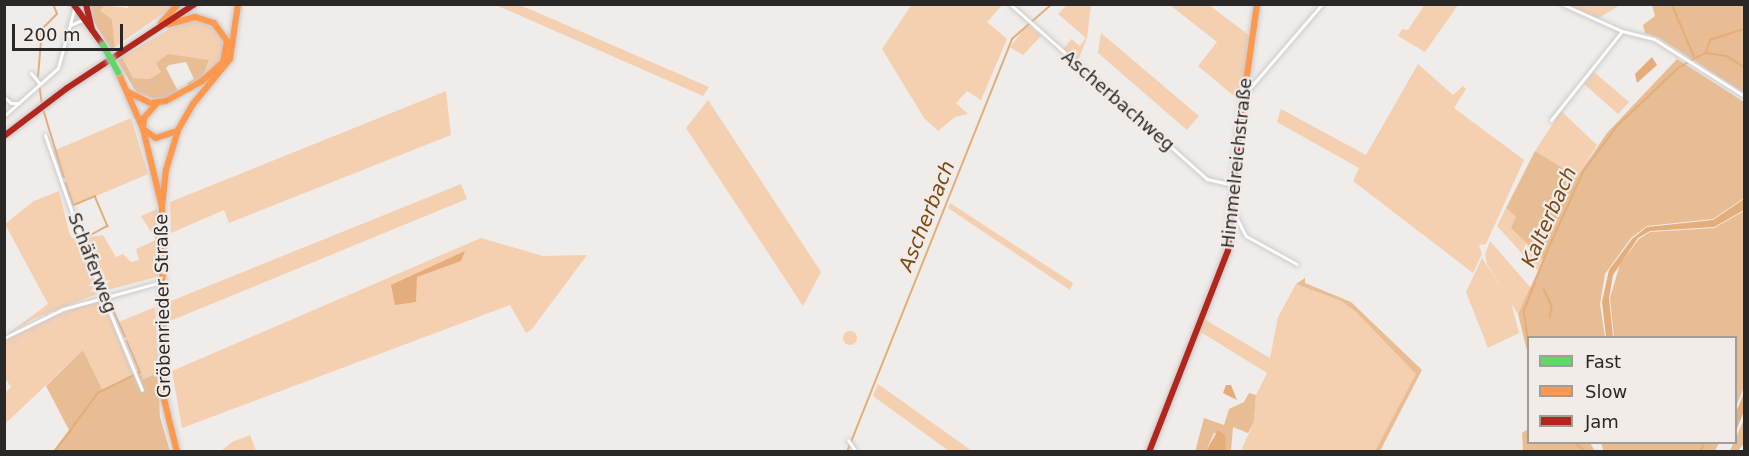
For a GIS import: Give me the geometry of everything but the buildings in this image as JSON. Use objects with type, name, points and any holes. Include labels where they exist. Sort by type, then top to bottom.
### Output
[{"type":"main road","points":[[86,4],[92,29]]},
{"type":"main road","points":[[153,30],[178,4]]},
{"type":"main road","points":[[4,136],[67,88],[195,4]]},
{"type":"main road","points":[[162,207],[166,170],[178,130],[194,104],[230,60],[238,4]]},
{"type":"main road","name":"Himmelreichstraße","points":[[1149,452],[1225,261],[1243,97],[1257,4]]},
{"type":"main road","name":"Gröbenrieder Straße","points":[[75,5],[103,45],[128,92],[143,129],[162,207],[165,281],[163,395],[177,452]]},
{"type":"main road","points":[[153,30],[188,18],[203,18],[218,26],[227,40],[225,57],[216,70],[179,95],[157,103],[144,118],[143,129],[152,137],[162,138],[178,130]]},
{"type":"main road","points":[[128,92],[157,103]]},
{"type":"street","name":"Ascherbachweg","points":[[1010,4],[1207,179],[1233,184]]},
{"type":"street","points":[[1243,97],[1276,63],[1322,4]]},
{"type":"street","points":[[1562,4],[1622,31],[1654,39],[1744,96]]},
{"type":"street","points":[[4,116],[58,68],[75,5]]},
{"type":"street","points":[[70,24],[85,19]]},
{"type":"street","points":[[1551,120],[1622,31]]},
{"type":"street","points":[[31,73],[40,84]]},
{"type":"street","points":[[4,97],[10,103],[21,103]]},
{"type":"street","name":"Schäferweg","points":[[45,135],[103,295],[142,390]]},
{"type":"street","points":[[1232,209],[1246,236],[1297,264]]},
{"type":"street","points":[[4,338],[63,309],[103,295],[165,281]]},
{"type":"street","points":[[848,440],[856,452]]},
{"type":"shaded area","points":[[912,4],[1002,5],[987,22],[1007,39],[981,100],[967,91],[956,103],[968,114],[955,117],[938,131],[924,118],[882,49]]},
{"type":"shaded area","points":[[1425,4],[1458,5],[1425,52],[1398,36],[1402,29],[1408,30]]},
{"type":"shaded area","points":[[90,5],[104,5],[100,11],[112,19],[115,47],[111,49],[92,19]]},
{"type":"shaded area","points":[[104,5],[128,8],[127,5],[175,5],[115,47],[112,19],[99,11]]},
{"type":"shaded area","points":[[496,5],[520,5],[709,87],[703,96]]},
{"type":"shaded area","points":[[1067,5],[1091,5],[1087,38],[1077,63],[1063,50],[1071,39],[1080,46],[1086,38],[1058,14]]},
{"type":"shaded area","points":[[1170,5],[1209,5],[1250,36],[1240,101],[1198,66],[1217,42]]},
{"type":"shaded area","points":[[1567,5],[1620,5],[1597,19]]},
{"type":"shaded area","points":[[1652,5],[1744,5],[1744,93],[1659,38],[1645,33],[1643,25],[1655,16]]},
{"type":"shaded area","points":[[195,19],[210,22],[223,37],[223,57],[217,66],[202,78],[209,61],[168,54],[161,72],[151,79],[133,78],[122,57],[181,22]]},
{"type":"shaded area","points":[[1028,24],[1041,36],[1023,55],[1010,47]]},
{"type":"shaded area","points":[[1101,33],[1199,116],[1187,130],[1098,53]]},
{"type":"shaded area","points":[[168,54],[209,60],[202,78],[189,87],[187,83],[194,79],[186,62],[169,65],[166,68],[179,93],[157,100],[136,92],[117,60],[122,57],[133,78],[150,79],[161,72],[156,63]]},
{"type":"shaded area","points":[[1652,57],[1657,65],[1637,83],[1635,74]]},
{"type":"shaded area","points":[[1677,59],[1744,102],[1744,198],[1713,219],[1647,226],[1631,238],[1605,274],[1600,304],[1605,336],[1527,336],[1527,351],[1518,314],[1543,260],[1511,228],[1516,217],[1506,208],[1535,151],[1577,177],[1607,133]]},
{"type":"shaded area","points":[[1418,64],[1453,95],[1463,86],[1466,89],[1454,108],[1524,160],[1486,244],[1479,245],[1482,254],[1473,273],[1353,181],[1359,168],[1277,122],[1281,109],[1366,155]]},
{"type":"shaded area","points":[[1594,72],[1629,102],[1618,114],[1584,84]]},
{"type":"shaded area","points":[[446,91],[451,135],[229,223],[224,210],[171,233],[170,202]]},
{"type":"shaded area","points":[[708,100],[821,272],[803,306],[686,128]]},
{"type":"shaded area","points":[[1561,111],[1597,145],[1577,178],[1535,151]]},
{"type":"shaded area","points":[[131,118],[148,174],[75,205],[53,151]]},
{"type":"shaded area","points":[[461,184],[467,199],[170,321],[171,301]]},
{"type":"shaded area","points":[[59,191],[69,232],[72,238],[79,238],[97,294],[33,319],[5,336],[48,304],[5,224],[34,201]]},
{"type":"shaded area","points":[[1744,199],[1744,210],[1714,227],[1650,231],[1638,238],[1613,275],[1609,298],[1613,336],[1606,336],[1602,302],[1609,270],[1632,239],[1647,227],[1713,220]]},
{"type":"shaded area","points":[[950,203],[1073,283],[1070,290],[948,208]]},
{"type":"shaded area","points":[[1506,208],[1516,217],[1512,229],[1543,260],[1539,272],[1497,226]]},
{"type":"shaded area","points":[[157,209],[160,276],[104,291],[86,238],[103,235],[116,257],[123,254],[131,262],[139,260],[136,249],[156,240],[141,216]]},
{"type":"shaded area","points":[[1744,211],[1744,387],[1737,404],[1737,336],[1614,336],[1610,298],[1620,264],[1639,239],[1650,232],[1714,228]]},
{"type":"shaded area","points":[[481,238],[543,256],[587,255],[532,329],[526,333],[510,305],[182,428],[172,371]]},
{"type":"shaded area","points":[[1490,241],[1531,288],[1518,314],[1487,264],[1485,255]]},
{"type":"shaded area","points":[[465,251],[461,261],[417,277],[416,302],[395,305],[391,285]]},
{"type":"shaded area","points":[[1482,258],[1511,302],[1519,333],[1488,348],[1466,292]]},
{"type":"shaded area","points":[[1305,278],[1305,283],[1351,302],[1422,370],[1380,451],[1375,451],[1416,374],[1356,312],[1341,301],[1296,284]]},
{"type":"shaded area","points":[[1296,284],[1341,301],[1356,312],[1417,374],[1375,451],[1241,451],[1254,422],[1256,395],[1267,373],[1199,331],[1204,319],[1270,358],[1278,317]]},
{"type":"shaded area","points":[[99,298],[104,302],[133,375],[102,389],[83,350],[5,424],[5,393],[11,387],[5,378],[5,341],[25,328]]},
{"type":"shaded area","points":[[155,307],[158,373],[142,379],[119,322]]},
{"type":"shaded area","points":[[850,331],[855,333],[857,338],[855,343],[850,345],[845,343],[843,338],[845,333]]},
{"type":"shaded area","points":[[83,350],[102,389],[140,372],[143,379],[158,373],[160,417],[170,451],[53,451],[69,430],[46,386]]},
{"type":"shaded area","points":[[878,384],[972,451],[949,451],[873,396]]},
{"type":"shaded area","points":[[1226,385],[1231,385],[1237,400],[1223,393]]},
{"type":"shaded area","points":[[1249,393],[1256,395],[1254,422],[1248,433],[1233,427],[1231,451],[1226,451],[1223,434],[1214,433],[1206,451],[1195,452],[1204,418],[1224,425],[1229,409],[1244,402]]},
{"type":"shaded area","points":[[1744,393],[1744,411],[1737,428],[1737,410]]},
{"type":"shaded area","points":[[1744,419],[1744,443],[1738,451],[1730,451],[1733,444],[1737,444],[1737,435]]},
{"type":"shaded area","points":[[1218,430],[1225,435],[1226,451],[1206,451]]},
{"type":"shaded area","points":[[1527,430],[1527,444],[1591,444],[1595,451],[1523,451],[1522,433]]},
{"type":"shaded area","points":[[250,435],[256,451],[221,451],[232,442]]},
{"type":"shaded area","points":[[1601,444],[1718,444],[1715,451],[1604,452]]},
{"type":"waterway","points":[[38,77],[42,29],[57,14],[53,4]]},
{"type":"waterway","name":"Ascherbach","points":[[847,452],[1012,39],[1052,4]]},
{"type":"waterway","points":[[1672,4],[1694,56]]},
{"type":"waterway","points":[[1706,53],[1710,40],[1744,29]]},
{"type":"waterway","name":"Kalterbach","points":[[1527,336],[1524,311],[1546,254],[1583,172],[1617,126],[1677,69],[1695,58],[1706,53],[1727,56],[1744,67]]},
{"type":"waterway","points":[[40,87],[42,102]]},
{"type":"waterway","points":[[44,111],[64,177]]},
{"type":"waterway","points":[[66,183],[74,205],[95,196],[108,226],[88,237]]},
{"type":"waterway","points":[[89,241],[87,245],[93,263]]},
{"type":"waterway","points":[[95,268],[106,292]]},
{"type":"waterway","points":[[1544,289],[1552,306],[1550,317]]},
{"type":"waterway","points":[[108,298],[125,336]]},
{"type":"waterway","points":[[127,341],[140,372],[136,374]]},
{"type":"waterway","points":[[72,428],[98,393],[134,375]]},
{"type":"waterway","points":[[54,452],[71,430]]},
{"type":"waterway","name":"Kalterbach","points":[[1577,444],[1587,452]]},
{"type":"waterway","points":[[1700,452],[1704,444]]},
{"type":"traffic: slow","points":[[161,23],[178,4]]},
{"type":"traffic: slow","points":[[162,207],[166,170],[178,130],[193,104],[230,59],[238,4]]},
{"type":"traffic: slow","points":[[1240,124],[1257,4]]},
{"type":"traffic: slow","points":[[128,92],[151,103],[166,101],[202,81],[223,62],[227,41],[214,23],[195,17],[168,24]]},
{"type":"traffic: slow","points":[[118,72],[143,129],[162,207],[163,395],[177,452]]},
{"type":"traffic: slow","points":[[157,103],[144,118],[143,129],[156,138],[177,131]]},
{"type":"traffic: jam","points":[[86,4],[92,29]]},
{"type":"traffic: jam","points":[[4,136],[67,88],[195,4]]},
{"type":"traffic: jam","points":[[74,5],[103,45]]},
{"type":"traffic: jam","points":[[1149,452],[1228,250],[1240,124]]},
{"type":"traffic: fast","points":[[103,45],[118,72]]}]
